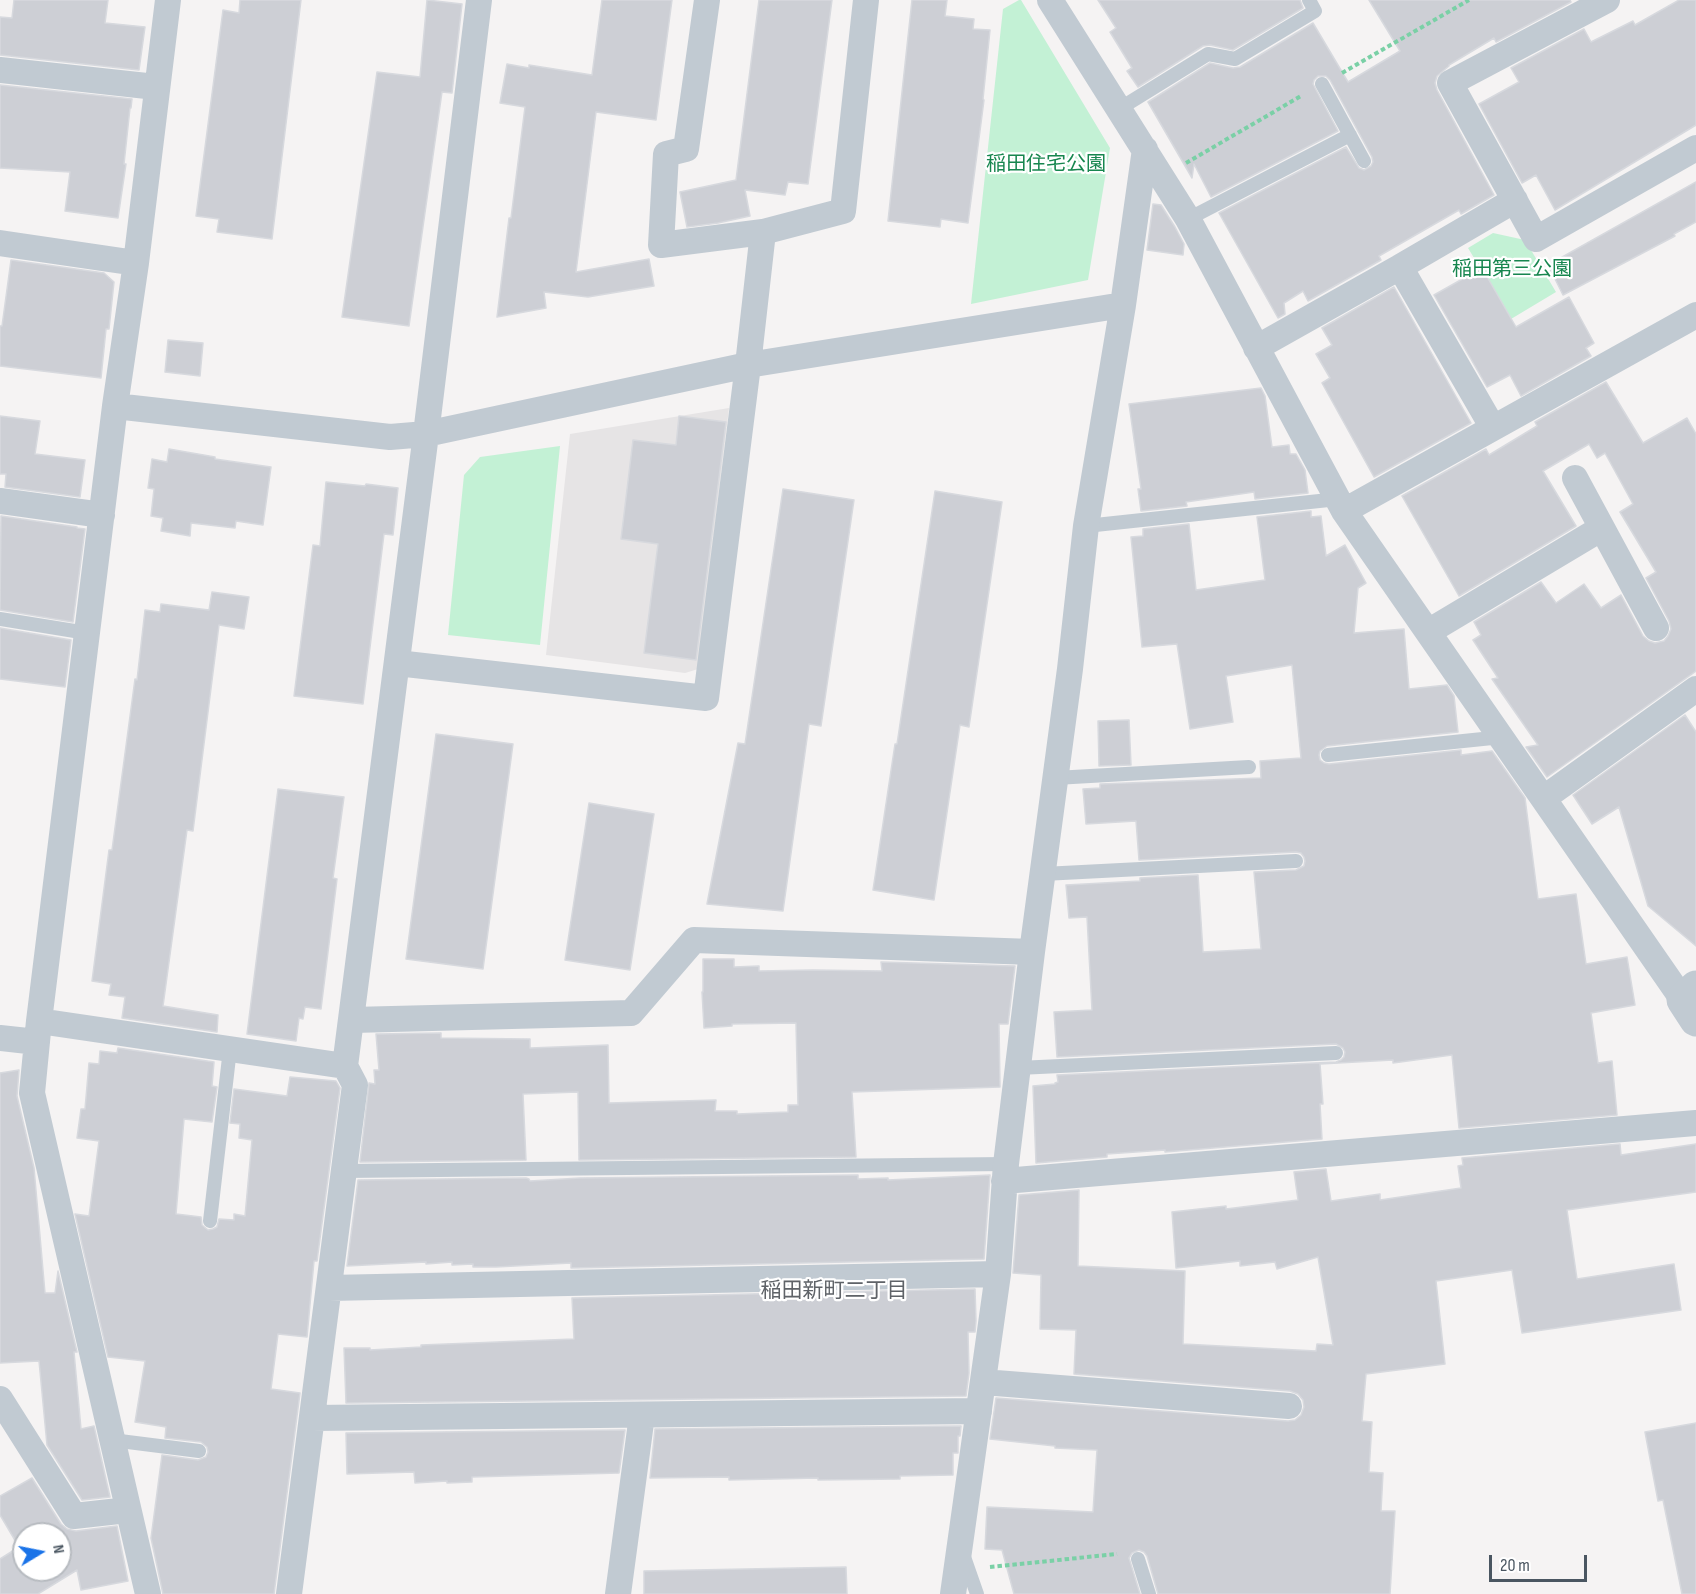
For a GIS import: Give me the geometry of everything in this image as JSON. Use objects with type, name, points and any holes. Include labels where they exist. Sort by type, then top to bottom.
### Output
[{"type":"street","points":[[148,1594],[32,1093],[115,406],[136,263],[168,0]]},
{"type":"street","points":[[289,1594],[355,1085],[345,1066],[479,0]]},
{"type":"street","points":[[707,0],[686,149],[666,154],[661,245],[763,232],[843,211],[866,0]]},
{"type":"street","points":[[1050,0],[1188,219],[1341,505],[1544,798],[1692,1002]]},
{"type":"street","points":[[1607,0],[1450,83],[1536,239],[1696,148]]},
{"type":"street","points":[[0,70],[156,87]]},
{"type":"street","points":[[953,1594],[998,1274],[1005,1172],[1070,669],[1086,526],[1123,305],[1145,149]]},
{"type":"street","points":[[1256,348],[1515,200]]},
{"type":"street","points":[[397,663],[706,698],[763,232]]},
{"type":"street","points":[[0,243],[136,263]]},
{"type":"street","points":[[1400,267],[1494,428]]},
{"type":"street","points":[[115,406],[390,437],[426,434],[748,365],[1123,305]]},
{"type":"street","points":[[1341,505],[1494,428],[1696,315]]},
{"type":"street","points":[[1575,478],[1656,628]]},
{"type":"street","points":[[0,501],[102,515]]},
{"type":"street","points":[[1428,632],[1602,528]]},
{"type":"street","points":[[1544,798],[1696,689]]},
{"type":"street","points":[[352,1020],[631,1013],[694,940],[1032,952]]},
{"type":"street","points":[[0,1038],[38,1032],[230,1049],[345,1066]]},
{"type":"street","points":[[1005,1172],[1696,1123]]},
{"type":"street","points":[[329,1288],[998,1274]]},
{"type":"street","points":[[983,1382],[1289,1406]]},
{"type":"street","points":[[0,1399],[74,1516],[128,1510]]},
{"type":"street","points":[[312,1418],[979,1411]]},
{"type":"street","points":[[618,1594],[642,1415]]},
{"type":"lane","points":[[1119,110],[1208,54],[1235,59],[1315,11],[1309,0]]},
{"type":"lane","points":[[1322,84],[1364,161]]},
{"type":"lane","points":[[1188,219],[1350,135]]},
{"type":"lane","points":[[1086,526],[1341,505]]},
{"type":"lane","points":[[0,619],[87,633]]},
{"type":"lane","points":[[1328,755],[1502,737]]},
{"type":"lane","points":[[1055,778],[1249,767]]},
{"type":"lane","points":[[1043,874],[1296,861]]},
{"type":"lane","points":[[210,1221],[230,1049]]},
{"type":"lane","points":[[1018,1068],[1336,1053]]},
{"type":"lane","points":[[344,1172],[1005,1172]]},
{"type":"lane","points":[[112,1440],[199,1450]]},
{"type":"lane","points":[[960,1544],[977,1594]]},
{"type":"lane","points":[[1138,1559],[1149,1594]]},
{"type":"path","points":[[968,1569],[1120,1553],[1138,1559]]},
{"type":"shaded area","points":[[729,408],[698,669],[685,673],[546,655],[570,434]]},
{"type":"green space","name":"稲田住宅公園","points":[[1019,0],[1110,148],[1088,280],[971,304],[1003,9]]},
{"type":"green space","name":"稲田第三公園","points":[[1493,233],[1525,240],[1556,292],[1511,319],[1468,248]]},
{"type":"green space","points":[[560,446],[540,645],[448,635],[464,475],[480,457]]},
{"type":"building","points":[[14,0],[108,0],[105,23],[145,27],[139,70],[0,55],[0,17],[12,18]]},
{"type":"building","points":[[240,0],[301,0],[272,239],[217,232],[219,219],[196,216],[223,10],[239,13]]},
{"type":"building","points":[[427,0],[462,4],[452,93],[442,92],[409,326],[342,317],[377,72],[420,77]]},
{"type":"building","points":[[602,0],[672,0],[656,120],[596,112],[576,272],[649,259],[654,286],[588,297],[544,292],[546,308],[497,317],[525,107],[500,103],[507,64],[529,68],[529,65],[592,75]]},
{"type":"building","points":[[759,0],[832,0],[808,184],[788,182],[785,195],[745,190],[750,216],[687,227],[680,192],[736,180]]},
{"type":"building","points":[[912,0],[947,0],[945,16],[974,19],[973,29],[990,30],[984,100],[968,223],[941,219],[940,227],[888,221]]},
{"type":"building","points":[[1098,0],[1300,0],[1303,8],[1233,50],[1210,45],[1203,46],[1138,87],[1127,71],[1132,68],[1110,32],[1116,28]]},
{"type":"building","points":[[1369,0],[1570,0],[1571,2],[1496,42],[1494,38],[1449,65],[1437,76],[1435,83],[1437,90],[1494,195],[1461,214],[1459,210],[1379,256],[1381,260],[1308,301],[1303,291],[1284,303],[1285,314],[1278,318],[1219,213],[1346,147],[1359,168],[1364,170],[1371,166],[1372,157],[1330,80],[1326,76],[1318,76],[1313,84],[1338,131],[1211,197],[1194,164],[1192,178],[1148,102],[1210,63],[1233,68],[1240,67],[1313,23],[1348,82],[1400,51]]},
{"type":"building","points":[[1679,0],[1696,0],[1696,125],[1555,210],[1536,175],[1522,183],[1479,104],[1519,82],[1511,68],[1584,29],[1591,42],[1633,21],[1635,25]]},
{"type":"building","points":[[0,85],[132,99],[118,218],[65,211],[70,172],[0,168]]},
{"type":"building","points":[[1696,182],[1696,222],[1674,234],[1675,236],[1563,295],[1548,265]]},
{"type":"building","points":[[1153,204],[1161,205],[1175,227],[1184,244],[1183,255],[1147,250]]},
{"type":"building","points":[[11,260],[104,273],[114,282],[101,378],[0,366],[0,326],[2,326]]},
{"type":"building","points":[[1482,268],[1516,327],[1569,297],[1594,343],[1586,348],[1591,356],[1521,396],[1510,375],[1487,387],[1434,295]]},
{"type":"building","points":[[1394,287],[1471,423],[1374,477],[1322,383],[1330,378],[1316,354],[1332,345],[1322,328]]},
{"type":"building","points":[[168,340],[203,343],[200,376],[165,372]]},
{"type":"building","points":[[1606,382],[1643,443],[1687,418],[1696,434],[1696,671],[1547,777],[1526,747],[1538,745],[1492,679],[1498,678],[1473,640],[1481,635],[1474,622],[1541,582],[1556,603],[1584,584],[1601,608],[1621,595],[1643,636],[1655,643],[1664,641],[1671,629],[1669,621],[1646,578],[1656,572],[1620,512],[1633,504],[1605,453],[1597,458],[1589,444],[1543,471],[1576,526],[1459,596],[1402,496],[1486,449],[1489,455],[1537,426],[1535,422]]},
{"type":"building","points":[[1261,388],[1265,396],[1272,447],[1289,445],[1290,454],[1296,454],[1305,470],[1308,493],[1255,499],[1254,492],[1186,502],[1187,506],[1141,511],[1138,489],[1141,489],[1129,404]]},
{"type":"building","points":[[0,416],[40,421],[35,454],[85,460],[80,497],[5,487],[6,474],[0,474]]},
{"type":"building","points":[[679,416],[726,422],[696,660],[644,653],[658,544],[621,539],[633,440],[676,445]]},
{"type":"building","points":[[169,449],[215,457],[215,459],[271,467],[263,525],[236,521],[235,528],[191,523],[190,536],[161,531],[163,518],[151,516],[154,489],[148,488],[152,459],[167,462]]},
{"type":"building","points":[[326,482],[398,488],[393,535],[384,534],[363,704],[294,696],[313,545],[320,546]]},
{"type":"building","points":[[783,489],[854,500],[821,726],[809,724],[783,911],[707,904],[738,743],[745,744]]},
{"type":"building","points":[[935,491],[1002,502],[969,727],[960,725],[934,900],[873,890]]},
{"type":"building","points":[[1311,511],[1311,517],[1321,516],[1326,556],[1345,545],[1366,583],[1358,588],[1354,633],[1404,629],[1409,689],[1447,685],[1454,696],[1458,732],[1327,746],[1320,751],[1320,760],[1329,764],[1461,750],[1461,755],[1492,751],[1525,798],[1538,899],[1576,894],[1586,964],[1627,957],[1635,1005],[1591,1013],[1598,1063],[1612,1061],[1617,1115],[1459,1128],[1452,1055],[1393,1063],[1393,1060],[1320,1064],[1323,1104],[1320,1104],[1322,1139],[1165,1152],[1165,1150],[1107,1154],[1107,1157],[1036,1163],[1033,1086],[1055,1084],[1058,1082],[1057,1075],[1336,1062],[1344,1057],[1343,1048],[1336,1044],[1057,1057],[1054,1012],[1092,1010],[1087,917],[1069,918],[1066,885],[1198,875],[1203,952],[1261,949],[1254,872],[1296,870],[1304,866],[1304,857],[1301,853],[1296,852],[1139,860],[1136,821],[1086,824],[1083,789],[1100,788],[1100,784],[1261,778],[1260,761],[1301,758],[1292,665],[1226,676],[1233,722],[1190,729],[1177,644],[1142,647],[1131,537],[1143,536],[1143,529],[1189,524],[1196,590],[1265,580],[1257,517]]},
{"type":"building","points":[[1,516],[85,529],[73,622],[0,610]]},
{"type":"building","points":[[212,592],[249,597],[244,629],[219,625],[193,831],[187,830],[163,1006],[218,1015],[217,1032],[122,1018],[125,997],[109,995],[111,984],[92,981],[109,850],[112,850],[135,679],[137,680],[145,610],[160,612],[161,604],[209,610]]},
{"type":"building","points":[[0,628],[71,640],[65,687],[0,679]]},
{"type":"building","points":[[1685,715],[1696,732],[1696,946],[1648,906],[1619,807],[1592,824],[1573,795]]},
{"type":"building","points":[[1129,720],[1131,765],[1099,766],[1098,721]]},
{"type":"building","points":[[436,734],[513,744],[483,969],[406,959]]},
{"type":"building","points":[[278,789],[344,797],[333,878],[337,879],[321,1009],[305,1007],[303,1019],[299,1018],[296,1041],[247,1034]]},
{"type":"building","points":[[589,803],[654,814],[630,970],[565,960]]},
{"type":"building","points":[[703,959],[734,959],[734,967],[759,966],[759,971],[882,971],[881,962],[1015,966],[1008,1024],[999,1024],[1000,1087],[852,1092],[856,1157],[579,1160],[578,1092],[523,1094],[526,1160],[360,1162],[369,1083],[375,1084],[374,1070],[379,1070],[376,1034],[441,1033],[441,1038],[530,1039],[530,1048],[608,1045],[609,1103],[716,1100],[715,1111],[737,1111],[737,1114],[788,1112],[788,1105],[798,1105],[796,1023],[732,1024],[732,1026],[704,1028]]},
{"type":"building","points":[[118,1048],[214,1062],[212,1086],[217,1087],[212,1122],[184,1119],[176,1214],[201,1217],[202,1225],[208,1230],[217,1227],[219,1219],[234,1220],[234,1214],[245,1216],[252,1140],[239,1138],[240,1124],[230,1123],[234,1089],[287,1096],[290,1077],[336,1081],[340,1088],[317,1261],[314,1261],[307,1337],[278,1334],[271,1389],[300,1393],[274,1594],[163,1594],[151,1538],[162,1455],[198,1460],[206,1457],[208,1452],[207,1447],[201,1442],[165,1438],[166,1427],[135,1422],[145,1361],[108,1357],[75,1214],[89,1216],[99,1141],[77,1138],[81,1109],[85,1109],[89,1063],[99,1064],[100,1051],[117,1053]]},
{"type":"building","points":[[19,1070],[17,1096],[34,1168],[45,1293],[55,1293],[58,1271],[77,1352],[74,1352],[81,1429],[94,1426],[110,1497],[82,1500],[47,1445],[39,1361],[0,1363],[0,1073]]},
{"type":"building","points":[[1620,1144],[1621,1155],[1696,1144],[1696,1192],[1567,1210],[1577,1279],[1674,1264],[1681,1310],[1522,1333],[1512,1270],[1436,1281],[1445,1364],[1366,1374],[1362,1421],[1372,1422],[1369,1472],[1383,1473],[1381,1511],[1395,1511],[1390,1594],[1158,1594],[1147,1556],[1139,1550],[1132,1553],[1129,1558],[1140,1594],[1014,1594],[1002,1550],[985,1549],[987,1507],[1093,1512],[1097,1450],[1055,1448],[1055,1446],[990,1439],[996,1398],[1288,1421],[1295,1420],[1301,1415],[1304,1407],[1303,1400],[1298,1394],[1290,1391],[1074,1374],[1076,1330],[1040,1329],[1041,1275],[1013,1273],[1019,1195],[1079,1190],[1078,1266],[1185,1271],[1183,1344],[1316,1351],[1317,1344],[1333,1345],[1318,1257],[1277,1269],[1275,1262],[1240,1266],[1240,1261],[1176,1268],[1172,1212],[1226,1206],[1226,1209],[1298,1200],[1294,1172],[1326,1169],[1331,1201],[1380,1194],[1380,1200],[1461,1188],[1458,1166],[1463,1165],[1462,1158]]},
{"type":"building","points":[[858,1175],[858,1179],[888,1178],[888,1180],[990,1175],[984,1259],[571,1268],[571,1263],[496,1267],[473,1267],[473,1264],[452,1265],[452,1262],[347,1266],[358,1180],[526,1178],[530,1181],[580,1178]]},
{"type":"building","points":[[975,1289],[976,1321],[975,1332],[968,1332],[969,1373],[966,1396],[346,1403],[344,1348],[370,1348],[370,1350],[421,1347],[421,1345],[574,1339],[572,1298]]},
{"type":"building","points":[[1696,1423],[1696,1594],[1682,1594],[1663,1500],[1658,1501],[1645,1432]]},
{"type":"building","points":[[961,1426],[960,1436],[958,1436],[958,1453],[953,1453],[953,1475],[900,1476],[900,1479],[818,1480],[818,1478],[729,1480],[729,1477],[650,1478],[655,1429]]},
{"type":"building","points":[[625,1430],[619,1473],[472,1477],[472,1482],[447,1483],[447,1481],[415,1483],[414,1472],[347,1474],[346,1433]]},
{"type":"building","points":[[32,1478],[60,1522],[12,1522],[12,1535],[0,1515],[0,1496]]},
{"type":"building","points":[[117,1526],[128,1581],[81,1590],[77,1570],[72,1573],[72,1530]]},
{"type":"building","points":[[12,1551],[12,1582],[58,1582],[38,1594],[0,1594],[0,1559]]},
{"type":"building","points":[[846,1567],[847,1594],[644,1594],[644,1571]]},
{"type":"district","name":"稲田新町二丁目","points":[[834,1292]]}]
